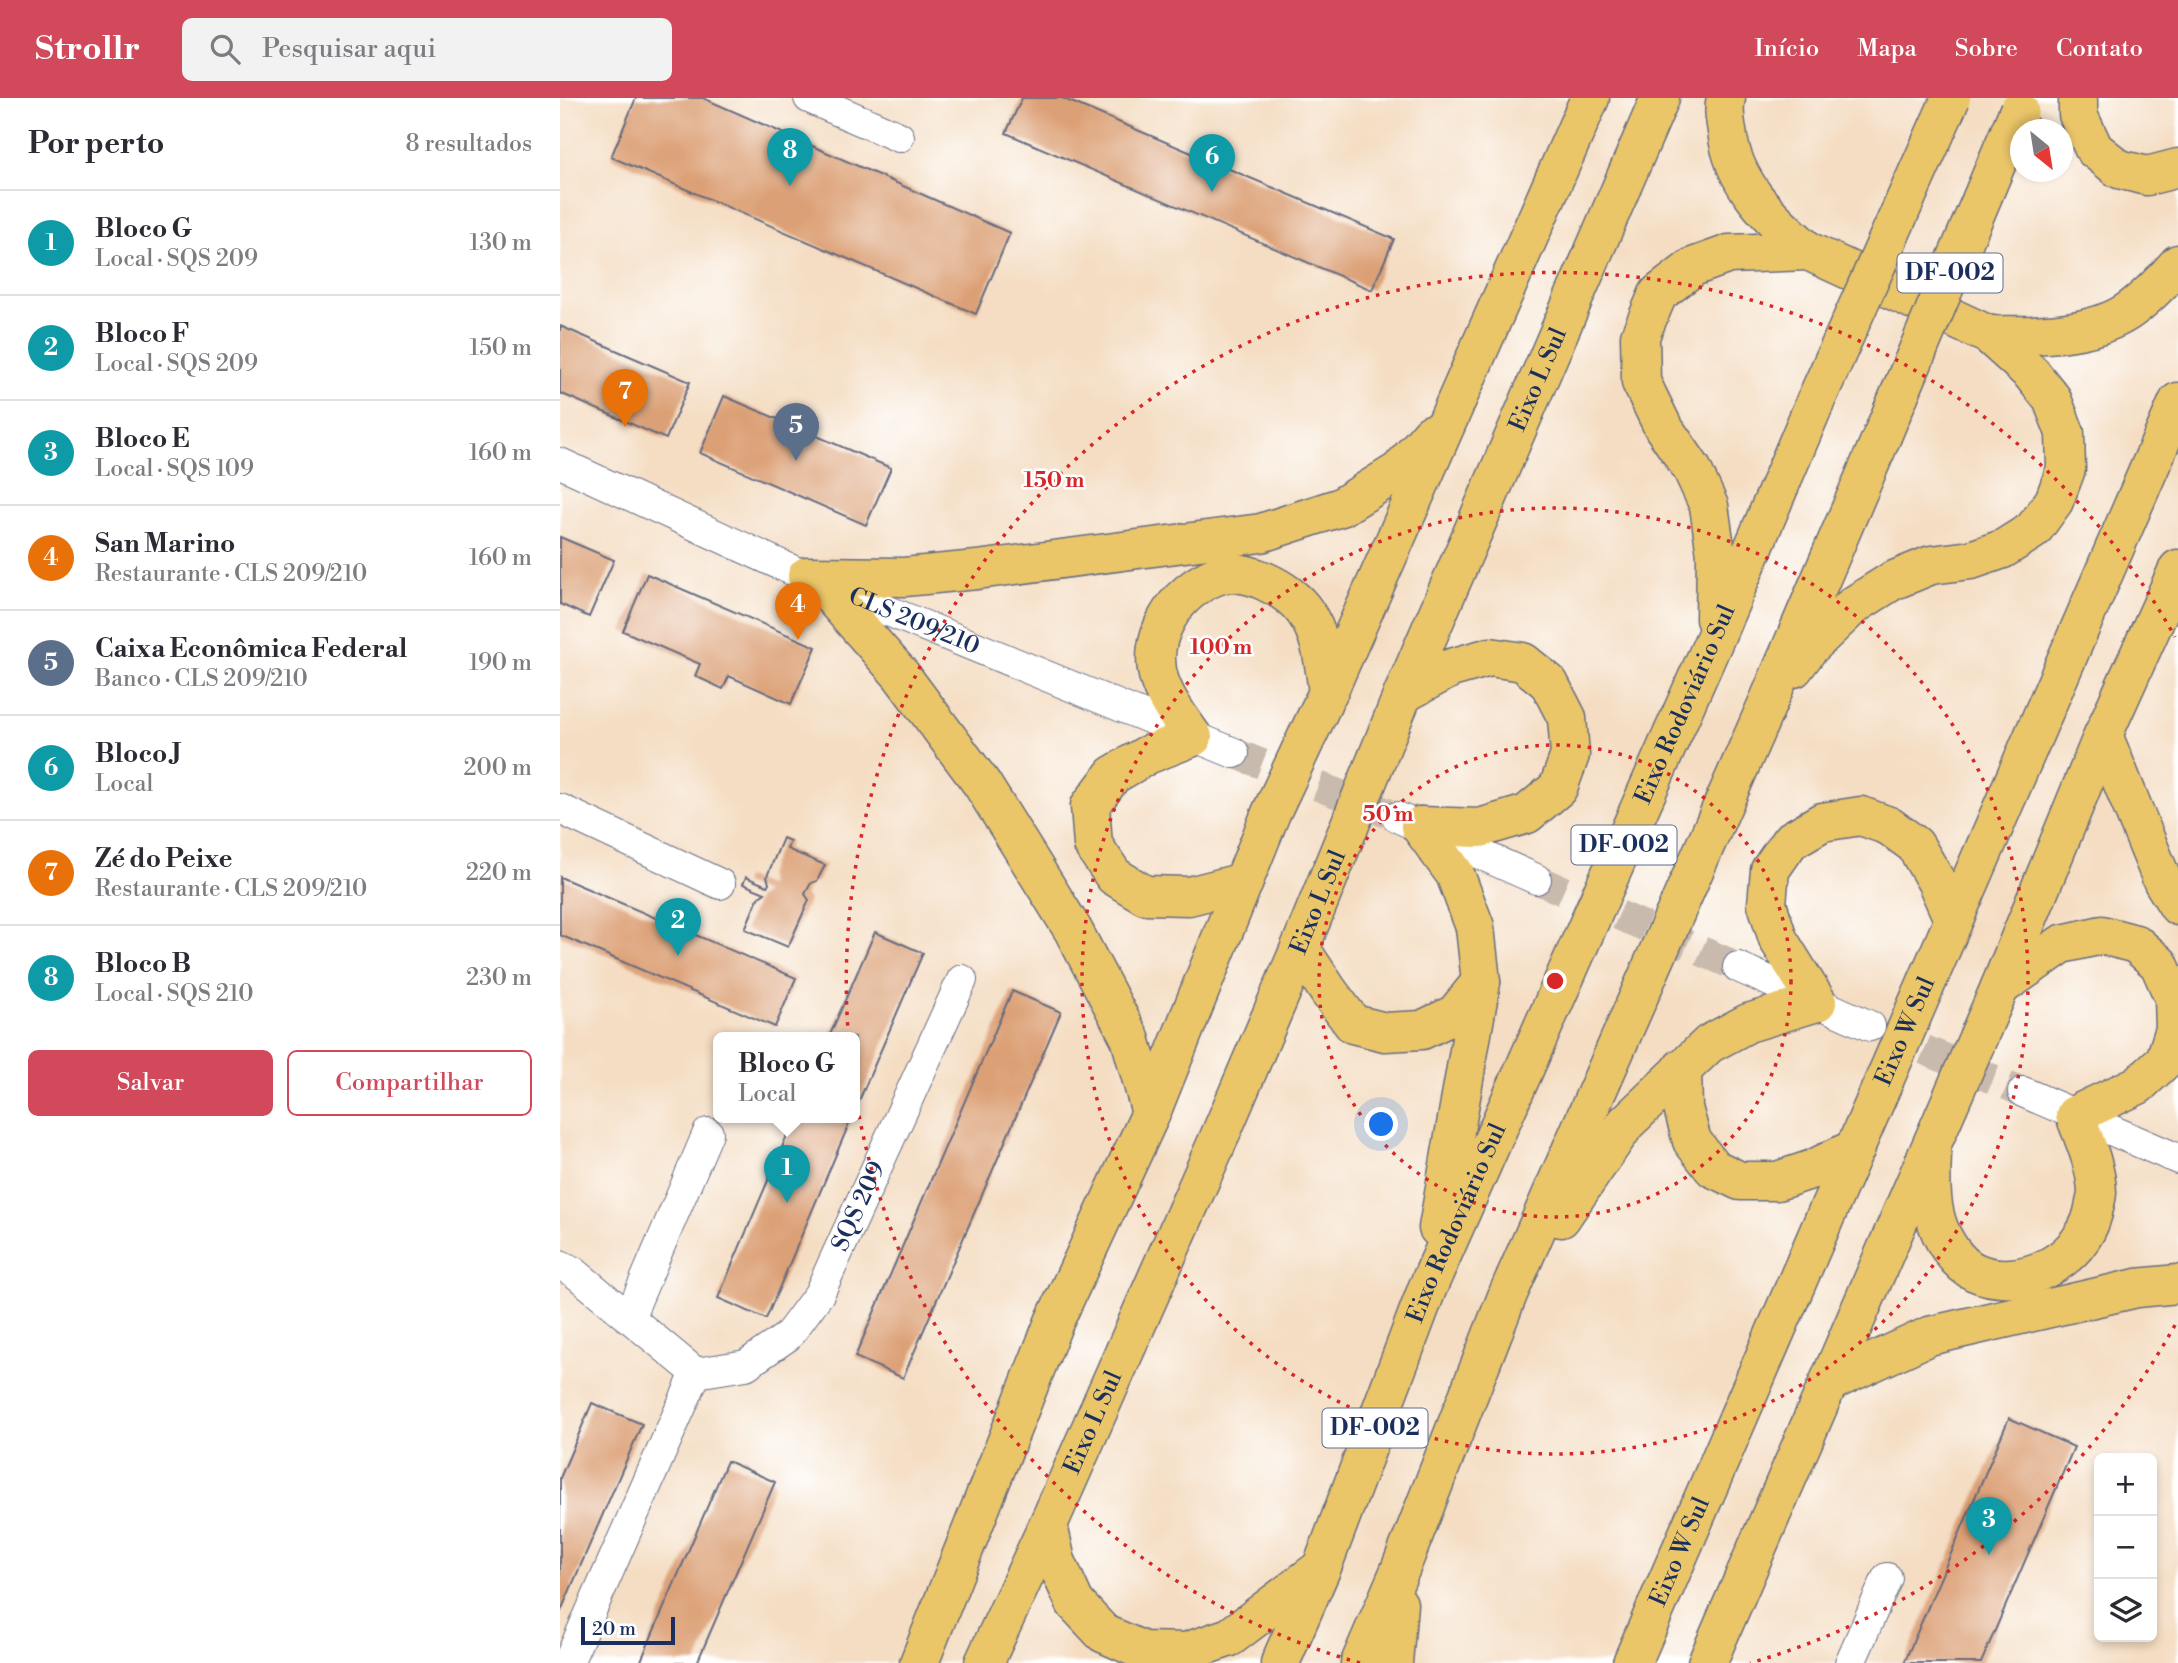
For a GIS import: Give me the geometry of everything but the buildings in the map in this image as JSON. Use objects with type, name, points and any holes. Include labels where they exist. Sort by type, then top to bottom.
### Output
[{"type":"main road","points":[[919,1663],[1054,1322],[1151,1113],[1271,813],[1457,403],[1590,98]]},
{"type":"main road","name":"Eixo L Sul","points":[[984,1663],[1048,1525],[1300,948],[1403,694],[1660,98]]},
{"type":"main road","points":[[1726,98],[1724,108],[1729,150],[1747,189],[1772,220],[1808,251],[1989,335],[2031,373],[2052,399],[2065,433],[2066,469],[2054,501],[2033,530],[2003,548],[1971,560],[1931,565],[1892,581],[1854,605],[1810,648],[1769,700]]},
{"type":"main road","name":"Eixo Rodoviário Sul","points":[[1280,1663],[1322,1567],[1427,1289],[1951,98]]},
{"type":"main road","points":[[2078,98],[2078,115],[2095,149],[2119,169],[2147,176],[2178,168]]},
{"type":"main road","name":"DF-002","points":[[1360,1663],[1401,1570],[1508,1294],[1769,700],[2021,104]]},
{"type":"main road","points":[[1715,638],[1716,554],[1709,506],[1692,469],[1664,427],[1641,382],[1640,336],[1658,295],[1693,267],[1729,254],[1808,251]]},
{"type":"main road","points":[[1989,335],[2051,334],[2090,327],[2125,313],[2162,283],[2178,264]]},
{"type":"main road","name":"Eixo W Sul","points":[[1632,1663],[2178,402]]},
{"type":"main road","points":[[814,579],[904,578],[1261,533],[1341,507],[1399,471],[1457,403]]},
{"type":"main road","points":[[1707,1663],[2000,987],[2103,735],[2178,569]]},
{"type":"main road","points":[[1244,882],[1189,896],[1145,895],[1114,876],[1093,845],[1090,806],[1113,775],[1147,755],[1193,737],[1173,708],[1160,681],[1156,648],[1168,614],[1186,592],[1219,574],[1251,575],[1280,588],[1304,610],[1321,643],[1328,692]]},
{"type":"main road","points":[[814,579],[901,675],[989,796],[1073,930],[1130,1038],[1151,1113]]},
{"type":"main road","points":[[1403,694],[1451,667],[1490,657],[1523,663],[1549,683],[1567,718],[1570,755],[1558,788],[1527,814],[1480,828],[1408,821]]},
{"type":"main road","points":[[2103,735],[2152,858],[2178,906]]},
{"type":"main road","points":[[1508,1294],[1626,1123],[1682,1068],[1709,1044],[1748,1023],[1816,1002],[1778,939],[1767,904],[1770,870],[1790,841],[1822,822],[1861,816],[1889,826],[1915,845],[1936,881],[1953,919]]},
{"type":"main road","points":[[1408,821],[1455,874],[1475,927],[1481,982],[1427,1289]]},
{"type":"main road","points":[[1932,1141],[1931,1192],[1937,1223],[1950,1250],[1973,1271],[2001,1280],[2036,1274],[2068,1255],[2090,1226],[2097,1194],[2091,1159],[2075,1115],[2138,1085],[2165,1060],[2175,1029],[2174,998],[2159,964],[2136,944],[2102,935],[2062,944],[2000,987]]},
{"type":"main road","points":[[1300,948],[1353,1024],[1385,1032],[1422,1030],[1455,1014],[1481,982]]},
{"type":"main road","points":[[1682,1068],[1682,1108],[1692,1141],[1713,1168],[1740,1181],[1777,1181],[1813,1169],[1856,1149]]},
{"type":"main road","points":[[1830,1382],[1929,1336],[2137,1288],[2178,1284]]},
{"type":"main road","points":[[1048,1525],[1056,1561],[1075,1603],[1103,1633],[1143,1651],[1186,1652],[1230,1637],[1322,1567]]},
{"type":"main road","points":[[1393,1663],[1401,1570]]},
{"type":"street","points":[[809,98],[899,137]]},
{"type":"street","name":"CLS 209/210","points":[[560,463],[814,579],[1234,753]]},
{"type":"street","points":[[560,809],[720,884]]},
{"type":"street","points":[[1408,821],[1536,879]]},
{"type":"street","points":[[1738,967],[1870,1026]]},
{"type":"street","name":"SQS 209","points":[[696,1373],[746,1365],[788,1336],[819,1294],[962,980]]},
{"type":"street","points":[[2023,1092],[2178,1159]]},
{"type":"street","points":[[629,1318],[708,1133]]},
{"type":"street","points":[[560,1265],[574,1272],[696,1373],[568,1663]]},
{"type":"street","points":[[1850,1663],[1887,1578]]},
{"type":"tunnel","points":[[1234,753],[1397,817]]},
{"type":"tunnel","points":[[1536,879],[1738,967]]},
{"type":"tunnel","points":[[1883,1032],[2023,1092]]},
{"type":"place","name":"Bloco B","points":[[790,186]]},
{"type":"place","name":"Bloco J","points":[[1212,192]]},
{"type":"place","name":"Zé do Peixe","points":[[625,427]]},
{"type":"place","name":"Caixa Econômica Federal","points":[[796,461]]},
{"type":"place","name":"San Marino","points":[[798,640]]},
{"type":"place","name":"Bloco F","points":[[678,956]]},
{"type":"place","name":"Bloco G","points":[[787,1203]]},
{"type":"place","name":"Bloco E","points":[[1989,1555]]}]
